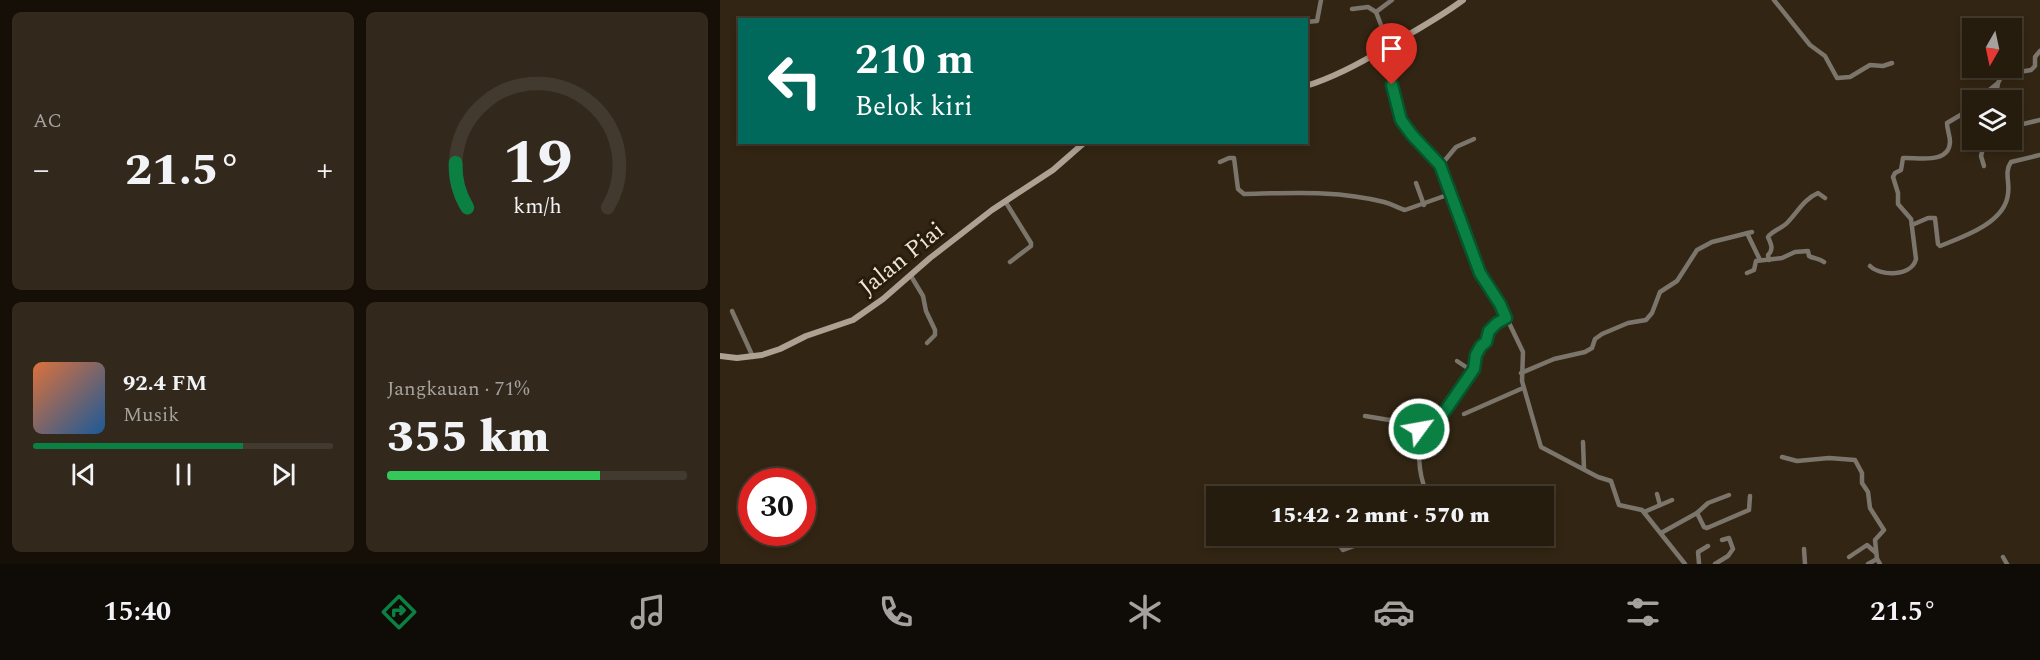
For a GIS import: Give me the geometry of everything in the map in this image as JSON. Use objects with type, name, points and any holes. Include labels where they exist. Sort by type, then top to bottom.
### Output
[{"type":"street","points":[[1308,22],[1317,21],[1321,0]]},
{"type":"street","points":[[1376,12],[1392,0]]},
{"type":"street","points":[[1308,85],[1344,72],[1463,0]]},
{"type":"street","points":[[1774,0],[1810,45],[1824,56],[1837,78],[1850,77],[1870,65],[1883,66],[1892,63]]},
{"type":"street","points":[[1352,9],[1368,6],[1376,12],[1387,48],[1401,120],[1440,165],[1480,273],[1500,304],[1523,352],[1521,373],[1523,388],[1532,411],[1541,447],[1598,477],[1611,481],[1619,505],[1638,508],[1644,512],[1685,564]]},
{"type":"street","points":[[2022,72],[2031,70],[2035,66],[2035,57],[2040,51]]},
{"type":"street","points":[[1997,90],[2001,78]]},
{"type":"street","points":[[1989,90],[1998,83]]},
{"type":"street","points":[[1870,266],[1874,270],[1884,272],[1901,272],[1913,267],[1916,259],[1912,225],[1909,216],[1897,202],[1898,193],[1894,174],[1901,170],[1903,158],[1932,158],[1946,153],[1950,146],[1947,123],[1962,114]]},
{"type":"street","points":[[2023,123],[2040,120]]},
{"type":"street","points":[[1440,165],[1459,144],[1474,138]]},
{"type":"street","name":"Jalan Piai","points":[[720,356],[753,357],[780,349],[806,336],[853,320],[883,299],[930,258],[1005,201],[1043,177],[1083,144]]},
{"type":"street","points":[[1982,150],[1981,156],[1984,166]]},
{"type":"street","points":[[1912,225],[1928,218],[1935,218],[1940,246],[1980,230],[2002,207],[2008,195],[2007,168],[2011,162],[2040,155]]},
{"type":"street","points":[[1221,162],[1234,158],[1238,189],[1244,194],[1334,193],[1386,202],[1405,210],[1450,194]]},
{"type":"street","points":[[1416,183],[1424,205]]},
{"type":"street","points":[[1769,260],[1768,255],[1772,245],[1768,237],[1771,233],[1789,221],[1799,207],[1814,195],[1820,193],[1825,198]]},
{"type":"street","points":[[1005,201],[1031,243],[1010,262]]},
{"type":"street","points":[[1521,373],[1554,359],[1585,352],[1592,348],[1595,339],[1602,334],[1628,322],[1646,320],[1652,313],[1660,292],[1677,281],[1697,250],[1707,244],[1749,232],[1760,260]]},
{"type":"street","points":[[1747,273],[1754,270],[1756,261],[1790,256],[1803,250],[1808,251],[1812,258],[1824,262]]},
{"type":"street","points":[[911,276],[923,296],[926,311],[935,330],[935,335],[927,343]]},
{"type":"street","points":[[732,311],[753,357]]},
{"type":"street","points":[[1365,416],[1420,425],[1436,424],[1474,369],[1476,355],[1486,342],[1489,331],[1506,318]]},
{"type":"street","points":[[1457,361],[1472,371]]},
{"type":"street","points":[[1464,414],[1523,388]]},
{"type":"street","points":[[1420,425],[1419,441],[1422,480],[1425,486]]},
{"type":"street","points":[[1404,441],[1419,441]]},
{"type":"street","points":[[1583,442],[1584,469]]},
{"type":"street","points":[[1782,457],[1797,461],[1829,458],[1856,460],[1862,473],[1862,483],[1868,492],[1870,508],[1884,530],[1875,539],[1878,561],[1868,564]]},
{"type":"street","points":[[1657,494],[1660,505]]},
{"type":"street","points":[[1661,532],[1697,513],[1704,505],[1729,495]]},
{"type":"street","points":[[1697,513],[1706,528],[1749,510],[1750,496]]},
{"type":"street","points":[[1644,512],[1672,500]]},
{"type":"street","points":[[1715,564],[1728,556],[1732,549],[1729,538],[1722,540]]},
{"type":"street","points":[[1849,557],[1867,545],[1875,552]]},
{"type":"street","points":[[1339,546],[1346,550],[1353,546]]},
{"type":"street","points":[[1699,564],[1698,552],[1708,546]]},
{"type":"street","points":[[1804,549],[1805,564]]},
{"type":"street","points":[[2003,557],[2007,564]]},
{"type":"route","points":[[1392,85],[1404,126],[1440,165],[1480,273],[1500,304],[1506,318],[1491,327],[1486,342],[1476,355],[1474,369],[1436,424],[1420,425],[1419,429]]}]
